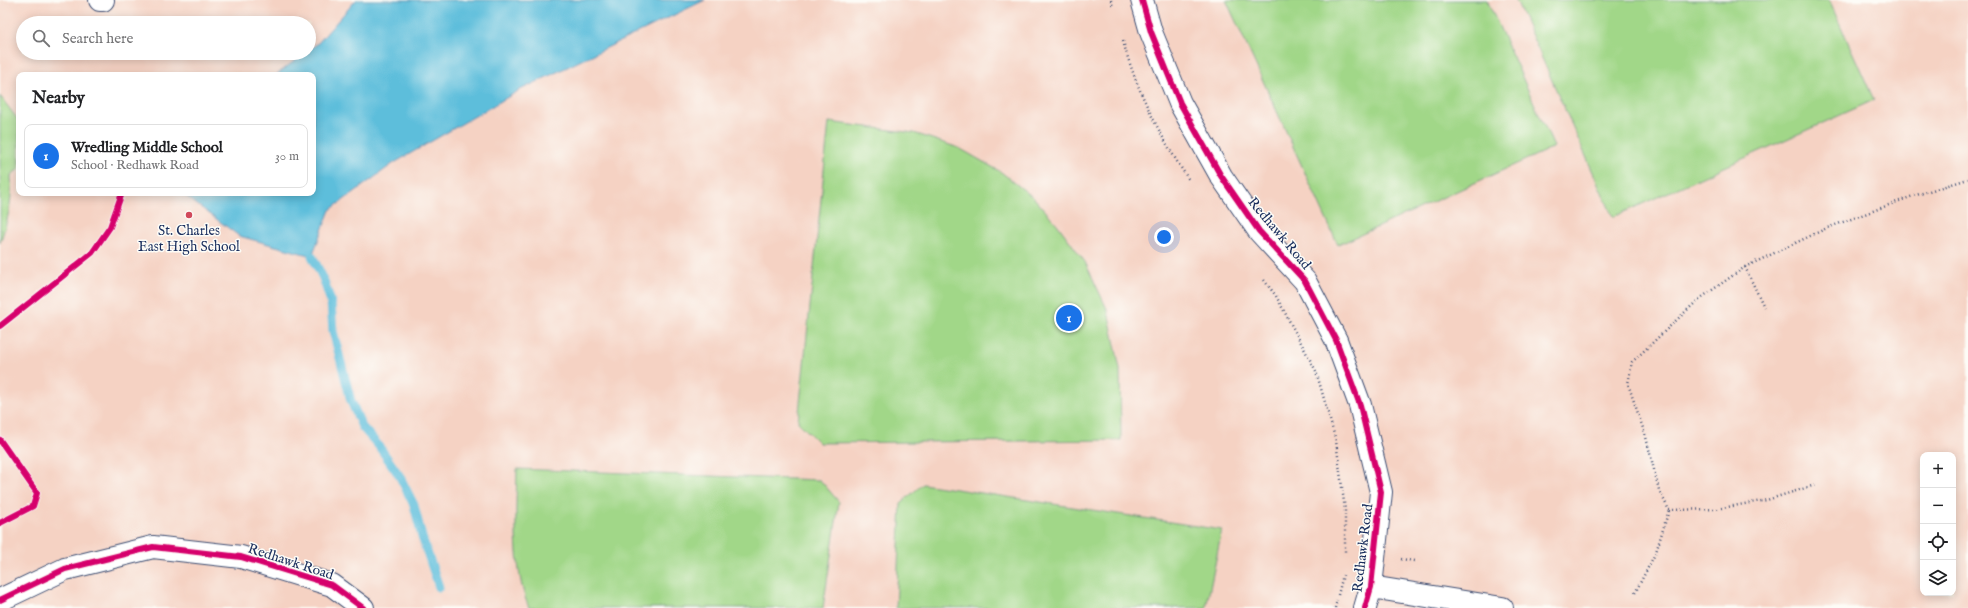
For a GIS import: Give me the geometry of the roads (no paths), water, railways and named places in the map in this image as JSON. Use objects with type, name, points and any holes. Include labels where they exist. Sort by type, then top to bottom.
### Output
[{"type":"street","name":"Redhawk Road","points":[[1142,0],[1151,32],[1180,103],[1221,176],[1259,231],[1305,281],[1336,340],[1360,405],[1381,492],[1371,587],[1365,608]]},
{"type":"street","name":"Redhawk Road","points":[[0,600],[65,569],[153,548],[241,557],[332,585],[363,608]]},
{"type":"street","points":[[1371,587],[1502,608]]},
{"type":"water","points":[[356,0],[705,0],[520,90],[394,163],[330,210],[312,256],[239,236],[186,196],[316,196],[316,72],[280,72],[296,60],[316,60],[316,45]]},
{"type":"waterway","points":[[312,256],[323,278],[331,302],[333,331],[351,401],[362,427],[378,445],[399,475],[414,505],[422,537],[439,587]]},
{"type":"place","name":"St. Charles East High School","points":[[189,215]]},
{"type":"place","name":"Wredling Middle School","points":[[1069,318]]}]
